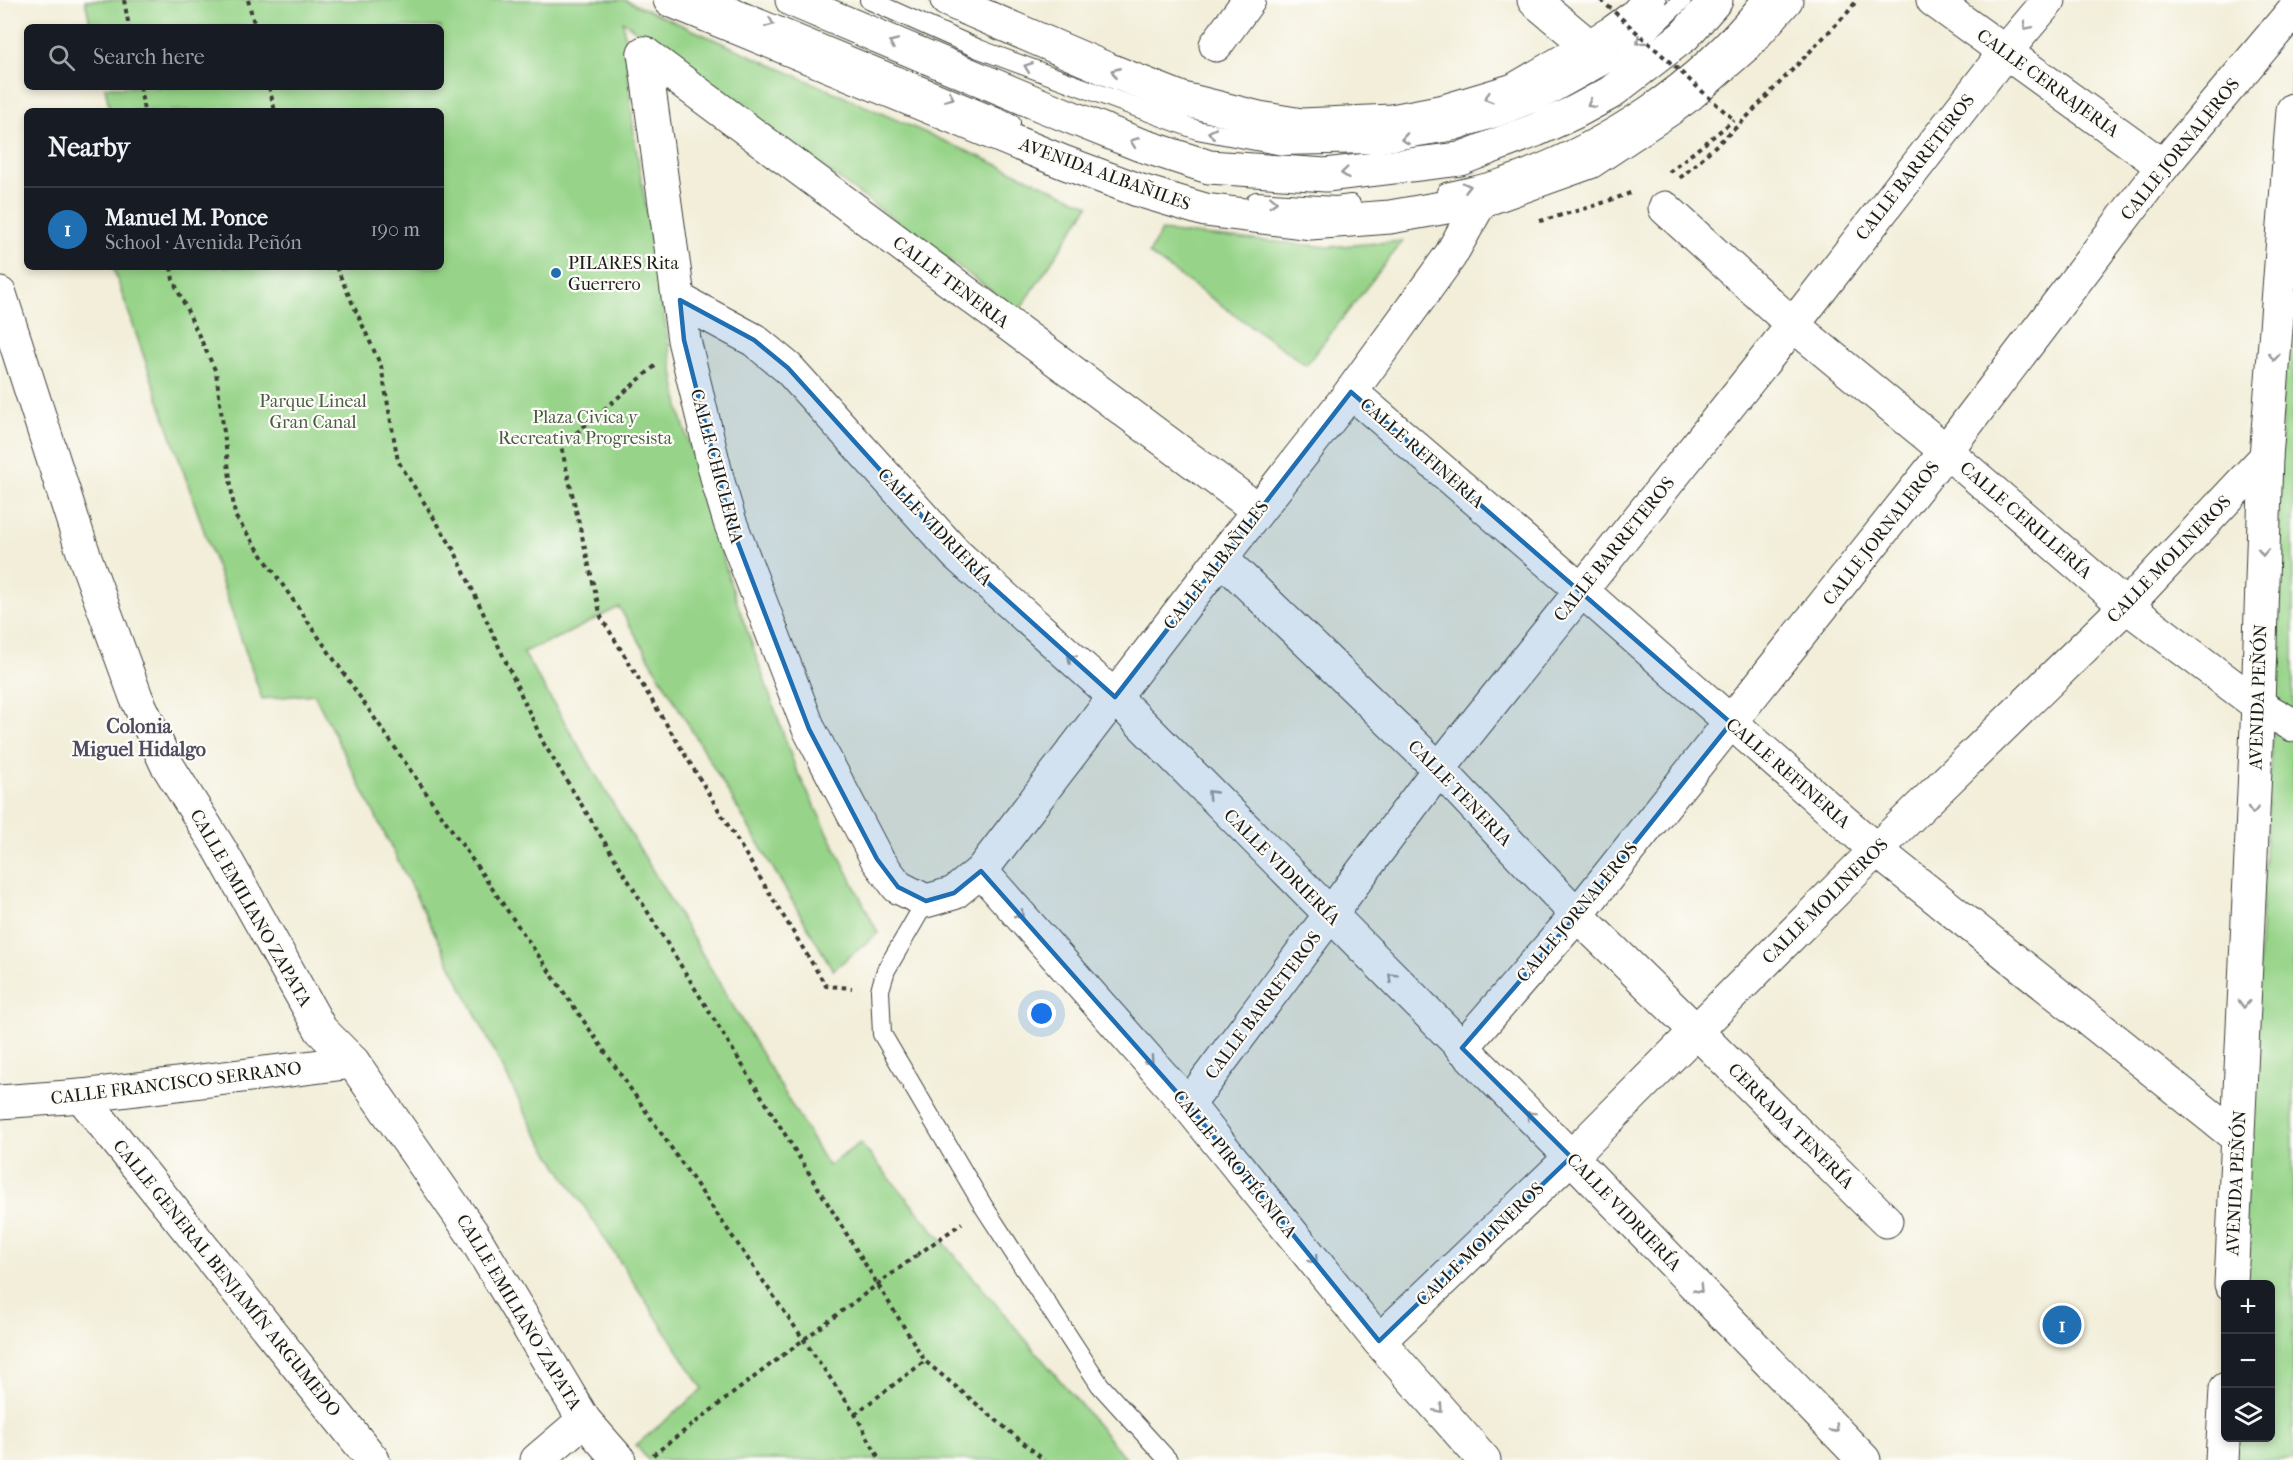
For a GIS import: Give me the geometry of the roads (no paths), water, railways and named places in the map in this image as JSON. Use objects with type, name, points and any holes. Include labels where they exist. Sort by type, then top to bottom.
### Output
[{"type":"main road","name":"AVENIDA ALBAÑILES","points":[[670,0],[1063,162],[1138,190],[1205,210],[1310,223],[1390,218],[1480,201],[1590,162],[1670,109],[1747,44],[1786,0]]},
{"type":"main road","points":[[792,0],[1138,144],[1209,167],[1326,175],[1460,159],[1536,130],[1610,93],[1684,36],[1716,0]]},
{"type":"main road","points":[[947,0],[1183,99],[1228,111],[1302,125],[1392,121],[1444,111],[1514,90],[1621,26],[1635,16],[1649,0]]},
{"type":"main road","points":[[1216,45],[1249,0]]},
{"type":"main road","points":[[1534,0],[1589,46]]},
{"type":"main road","name":"CALLE CERRAJERIA","points":[[1933,0],[2163,166]]},
{"type":"main road","name":"CALLE BARRETEROS","points":[[1188,1104],[1439,769],[1793,325],[2006,51],[2049,0]]},
{"type":"main road","name":"CALLE JORNALEROS","points":[[1462,1048],[1577,915],[1946,451],[2163,166],[2293,12]]},
{"type":"main road","name":"CALLE CHICLERIA","points":[[644,53],[684,340],[718,482],[730,522],[809,729],[877,858],[898,887],[926,901]]},
{"type":"main road","name":"CALLE TENERIA","points":[[644,53],[1258,510]]},
{"type":"main road","name":"AVENIDA PEÑÓN","points":[[2231,1280],[2258,705],[2266,457],[2293,110]]},
{"type":"main road","name":"CALLE CERILLERÍA","points":[[1670,195],[1793,325],[1946,451],[2126,606],[2258,705],[2293,725]]},
{"type":"main road","name":"CALLE ALBAÑILES","points":[[926,901],[954,893],[981,872],[1258,510],[1352,392],[1450,256],[1480,201]]},
{"type":"main road","name":"CALLE EMILIANO ZAPATA","points":[[0,294],[82,549],[136,697],[166,763],[221,851],[321,1030],[352,1062],[472,1233],[584,1420],[619,1460]]},
{"type":"main road","name":"CALLE VIDRIERÍA","points":[[680,300],[754,340],[788,368],[956,554],[1115,697],[1571,1157],[1864,1460]]},
{"type":"main road","name":"CALLE REFINERIA","points":[[1352,392],[1876,850],[2238,1138]]},
{"type":"main road","name":"CALLE MOLINEROS","points":[[1379,1341],[1571,1157],[1876,850],[2126,606],[2266,457]]},
{"type":"main road","name":"CALLE TENERIA","points":[[1221,558],[1439,769],[1577,915],[1696,1031]]},
{"type":"main road","name":"CALLE PIROTÉCNICA","points":[[981,872],[1188,1104],[1379,1341],[1484,1460]]},
{"type":"main road","name":"CERRADA TENERÍA","points":[[1696,1031],[1886,1221]]},
{"type":"main road","name":"CALLE FRANCISCO SERRANO","points":[[0,1102],[81,1096],[352,1062]]},
{"type":"main road","name":"CALLE GENERAL BENJAMÍN ARGUMEDO","points":[[81,1096],[373,1460]]},
{"type":"main road","points":[[537,1460],[584,1420]]},
{"type":"main road","points":[[2222,1460],[2223,1442]]},
{"type":"lane","points":[[716,0],[1127,173],[1189,191],[1245,201],[1336,206],[1426,197],[1504,178],[1569,149],[1627,119],[1668,91],[1726,37],[1760,0]]},
{"type":"lane","points":[[869,0],[979,49],[1197,130],[1282,146],[1375,144],[1455,131],[1496,118],[1542,100],[1625,54],[1682,0]]},
{"type":"lane","points":[[926,901],[886,970],[879,990],[882,1034],[984,1207],[1039,1287],[1100,1385],[1168,1460]]},
{"type":"place","name":"PILARES Rita Guerrero","points":[[556,273]]},
{"type":"place","name":"Manuel M. Ponce","points":[[2062,1325]]},
{"type":"district","name":"Colonia Miguel Hidalgo","points":[[139,738]]},
{"type":"park label","name":"Parque Lineal Gran Canal","points":[[313,411]]},
{"type":"park label","name":"Plaza Civica y Recreativa Progresista","points":[[585,427]]}]
